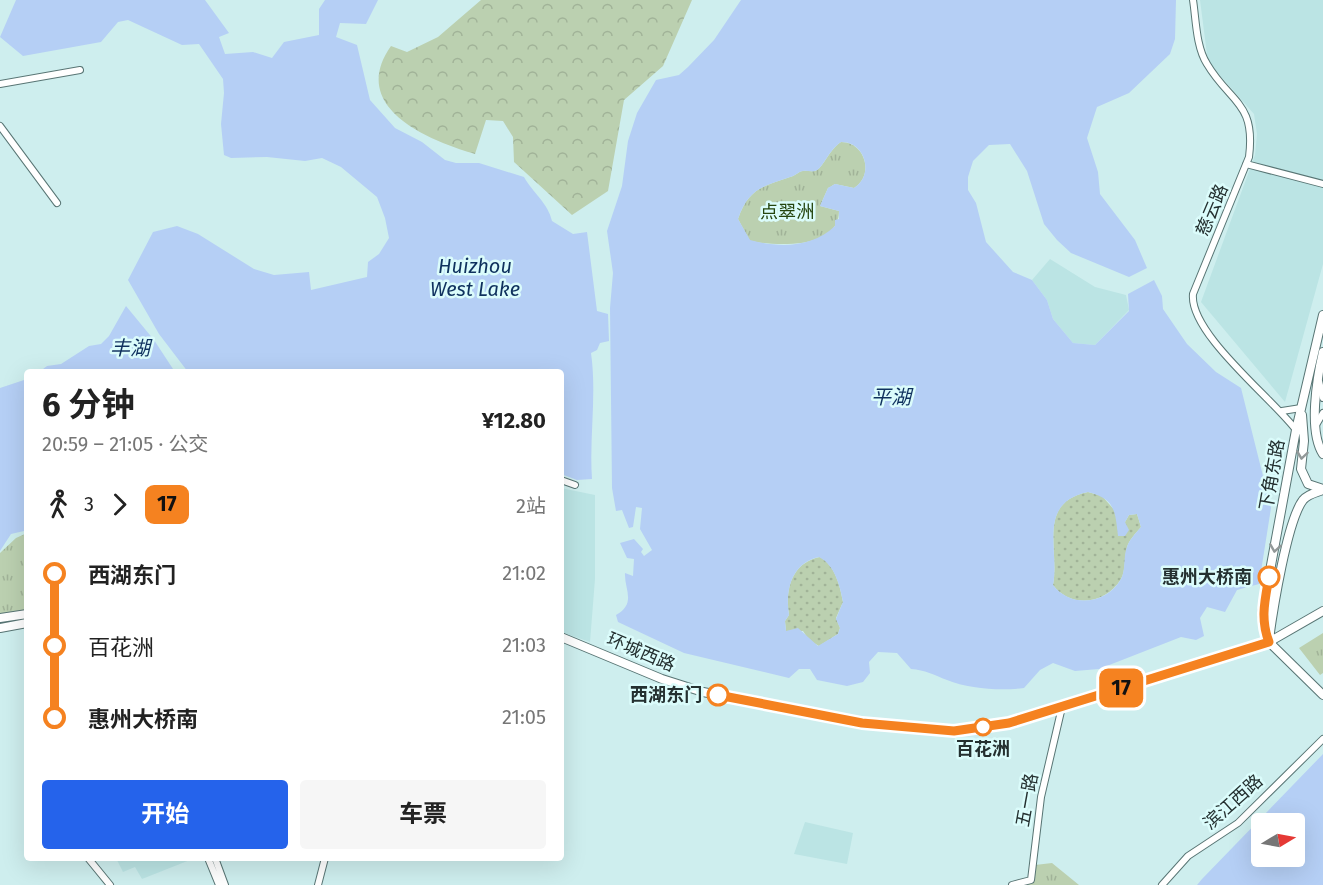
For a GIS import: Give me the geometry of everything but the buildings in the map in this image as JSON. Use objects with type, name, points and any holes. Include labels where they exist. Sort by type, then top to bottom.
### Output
[{"type":"main road","name":"下角东路","points":[[1269,642],[1262,614],[1296,430],[1323,315]]},
{"type":"main road","points":[[1323,352],[1318,373],[1315,425],[1323,454]]},
{"type":"main road","points":[[1301,408],[1304,441],[1301,470],[1308,484],[1323,490]]},
{"type":"main road","points":[[1323,490],[1308,495],[1297,510],[1282,569],[1269,642],[1323,695]]},
{"type":"main road","name":"环城西路","points":[[564,638],[662,679],[703,692],[862,723],[954,731],[1009,723],[1269,642],[1323,611]]},
{"type":"main road","points":[[0,618],[24,614]]},
{"type":"main road","points":[[0,628],[24,623]]},
{"type":"street","name":"慈云路","points":[[1193,0],[1206,64],[1232,94],[1250,123],[1252,136],[1246,165],[1193,294],[1192,306],[1199,322],[1262,395],[1282,411],[1296,430]]},
{"type":"street","points":[[0,84],[80,70]]},
{"type":"street","points":[[0,126],[57,203]]},
{"type":"street","points":[[1246,165],[1323,184]]},
{"type":"street","points":[[1318,373],[1323,398]]},
{"type":"street","points":[[1282,411],[1301,408]]},
{"type":"street","points":[[1315,425],[1323,413]]},
{"type":"street","points":[[564,481],[575,485]]},
{"type":"street","name":"五一路","points":[[1012,885],[1031,880],[1041,797],[1062,707]]},
{"type":"street","name":"滨江西路","points":[[1162,885],[1188,856],[1238,822],[1323,739]]},
{"type":"street","points":[[90,861],[110,885]]},
{"type":"street","points":[[209,861],[219,885]]},
{"type":"street","points":[[216,861],[225,885]]},
{"type":"street","points":[[318,885],[324,861]]},
{"type":"shaded area","points":[[1200,0],[1323,0],[1323,264],[1285,402],[1201,302],[1255,155],[1257,134],[1254,114],[1208,62]]},
{"type":"shaded area","points":[[1050,259],[1095,287],[1126,295],[1129,310],[1095,345],[1073,343],[1053,319],[1047,300],[1032,280]]},
{"type":"shaded area","points":[[564,489],[595,495],[595,579],[590,642],[564,633]]},
{"type":"shaded area","points":[[805,822],[853,833],[847,864],[794,854]]},
{"type":"shaded area","points":[[118,861],[187,861],[142,879],[135,867],[123,872]]},
{"type":"green space","points":[[481,0],[692,0],[663,66],[624,100],[608,191],[572,215],[514,162],[513,137],[503,121],[486,120],[475,154],[416,130],[399,118],[386,103],[379,87],[380,68],[391,46],[407,52],[438,37]]},
{"type":"green space","name":"点翠洲","points":[[841,142],[856,147],[864,160],[865,168],[864,175],[854,188],[835,184],[828,188],[820,206],[839,211],[836,224],[829,233],[817,239],[789,244],[750,241],[738,219],[752,195],[764,186],[801,171],[817,170]]},
{"type":"green space","points":[[1088,492],[1102,496],[1125,522],[1129,515],[1137,514],[1141,527],[1128,544],[1123,575],[1115,587],[1098,598],[1078,600],[1060,593],[1053,585],[1054,529],[1056,517],[1062,506],[1072,498]]},
{"type":"green space","points":[[24,534],[24,610],[0,614],[0,553],[16,538]]},
{"type":"green space","points":[[820,557],[830,565],[843,602],[836,618],[840,628],[838,634],[819,646],[809,640],[803,631],[786,631],[785,621],[789,615],[789,587],[796,571],[810,560]]},
{"type":"green space","points":[[1323,633],[1323,673],[1320,675],[1299,648]]},
{"type":"green space","points":[[1052,863],[1079,885],[1018,885],[1032,881],[1035,865]]},
{"type":"water","name":"Huizhou West Lake","points":[[16,0],[205,0],[229,33],[219,37],[225,54],[253,52],[272,58],[284,42],[319,35],[319,9],[325,0],[378,0],[366,24],[340,23],[336,37],[357,45],[370,100],[395,128],[422,142],[445,160],[456,163],[479,163],[524,177],[544,203],[552,221],[573,234],[587,232],[597,311],[608,314],[609,341],[600,343],[597,350],[591,353],[593,369],[592,479],[577,480],[564,475],[564,369],[186,369],[159,334],[128,280],[153,232],[177,226],[198,234],[254,269],[274,275],[309,272],[311,290],[367,277],[368,262],[379,254],[389,238],[377,197],[341,167],[322,158],[305,161],[267,157],[231,158],[224,155],[221,124],[223,79],[199,44],[182,45],[128,20],[118,22],[101,42],[23,56],[0,37]]},
{"type":"water","name":"平湖","points":[[741,0],[1176,0],[1175,39],[1170,54],[1129,93],[1097,107],[1087,138],[1098,172],[1100,194],[1135,240],[1147,268],[1129,277],[1071,253],[1044,224],[1027,171],[1010,144],[989,145],[973,161],[968,177],[968,190],[976,203],[986,242],[1013,272],[1032,280],[1047,300],[1053,319],[1073,343],[1095,345],[1129,311],[1128,294],[1154,280],[1162,296],[1163,309],[1187,344],[1216,372],[1241,388],[1271,508],[1259,584],[1237,590],[1225,612],[1207,607],[1200,618],[1204,636],[1196,640],[1181,637],[1099,669],[1075,671],[1053,663],[1040,670],[1024,688],[1015,689],[985,689],[956,683],[911,669],[897,653],[878,652],[869,662],[870,673],[863,682],[847,686],[817,680],[810,669],[799,669],[789,678],[684,653],[618,622],[616,615],[628,601],[625,573],[633,576],[634,559],[627,558],[620,543],[634,539],[643,549],[641,552],[644,556],[652,550],[640,529],[642,508],[636,507],[633,527],[629,528],[622,510],[616,511],[612,488],[610,308],[613,273],[607,231],[622,186],[628,141],[637,113],[656,80],[679,75],[714,40]],"holes":[[[841,142],[856,147],[861,153],[865,167],[864,175],[854,188],[835,184],[828,188],[820,206],[839,211],[839,219],[835,220],[835,226],[816,239],[795,244],[772,244],[750,240],[738,219],[752,195],[764,186],[801,171],[817,170]],[[1088,492],[1109,502],[1116,519],[1118,536],[1125,536],[1129,530],[1125,522],[1129,515],[1137,514],[1141,527],[1128,544],[1121,579],[1107,594],[1098,598],[1088,600],[1069,598],[1053,585],[1056,517],[1062,506],[1072,498]],[[819,557],[829,565],[838,583],[843,602],[836,619],[840,628],[838,634],[818,646],[798,628],[786,631],[785,621],[789,615],[788,597],[792,579],[802,565]]]},
{"type":"water","name":"丰湖","points":[[126,306],[154,340],[173,369],[43,369],[47,366],[61,364],[89,346],[101,344],[109,336]]},
{"type":"water","points":[[24,380],[24,531],[11,534],[0,551],[0,388]]},
{"type":"water","points":[[1323,754],[1323,885],[1197,885],[1251,828],[1251,867],[1305,867],[1305,813],[1266,813]]},
{"type":"bus line","name":"17","points":[[718,695],[862,723],[954,731],[1009,723],[1269,642],[1262,614],[1269,577]]},
{"type":"place","name":"惠州大桥南","points":[[1269,577]]},
{"type":"place","name":"西湖东门","points":[[718,695]]},
{"type":"place","name":"百花洲","points":[[983,727]]}]
